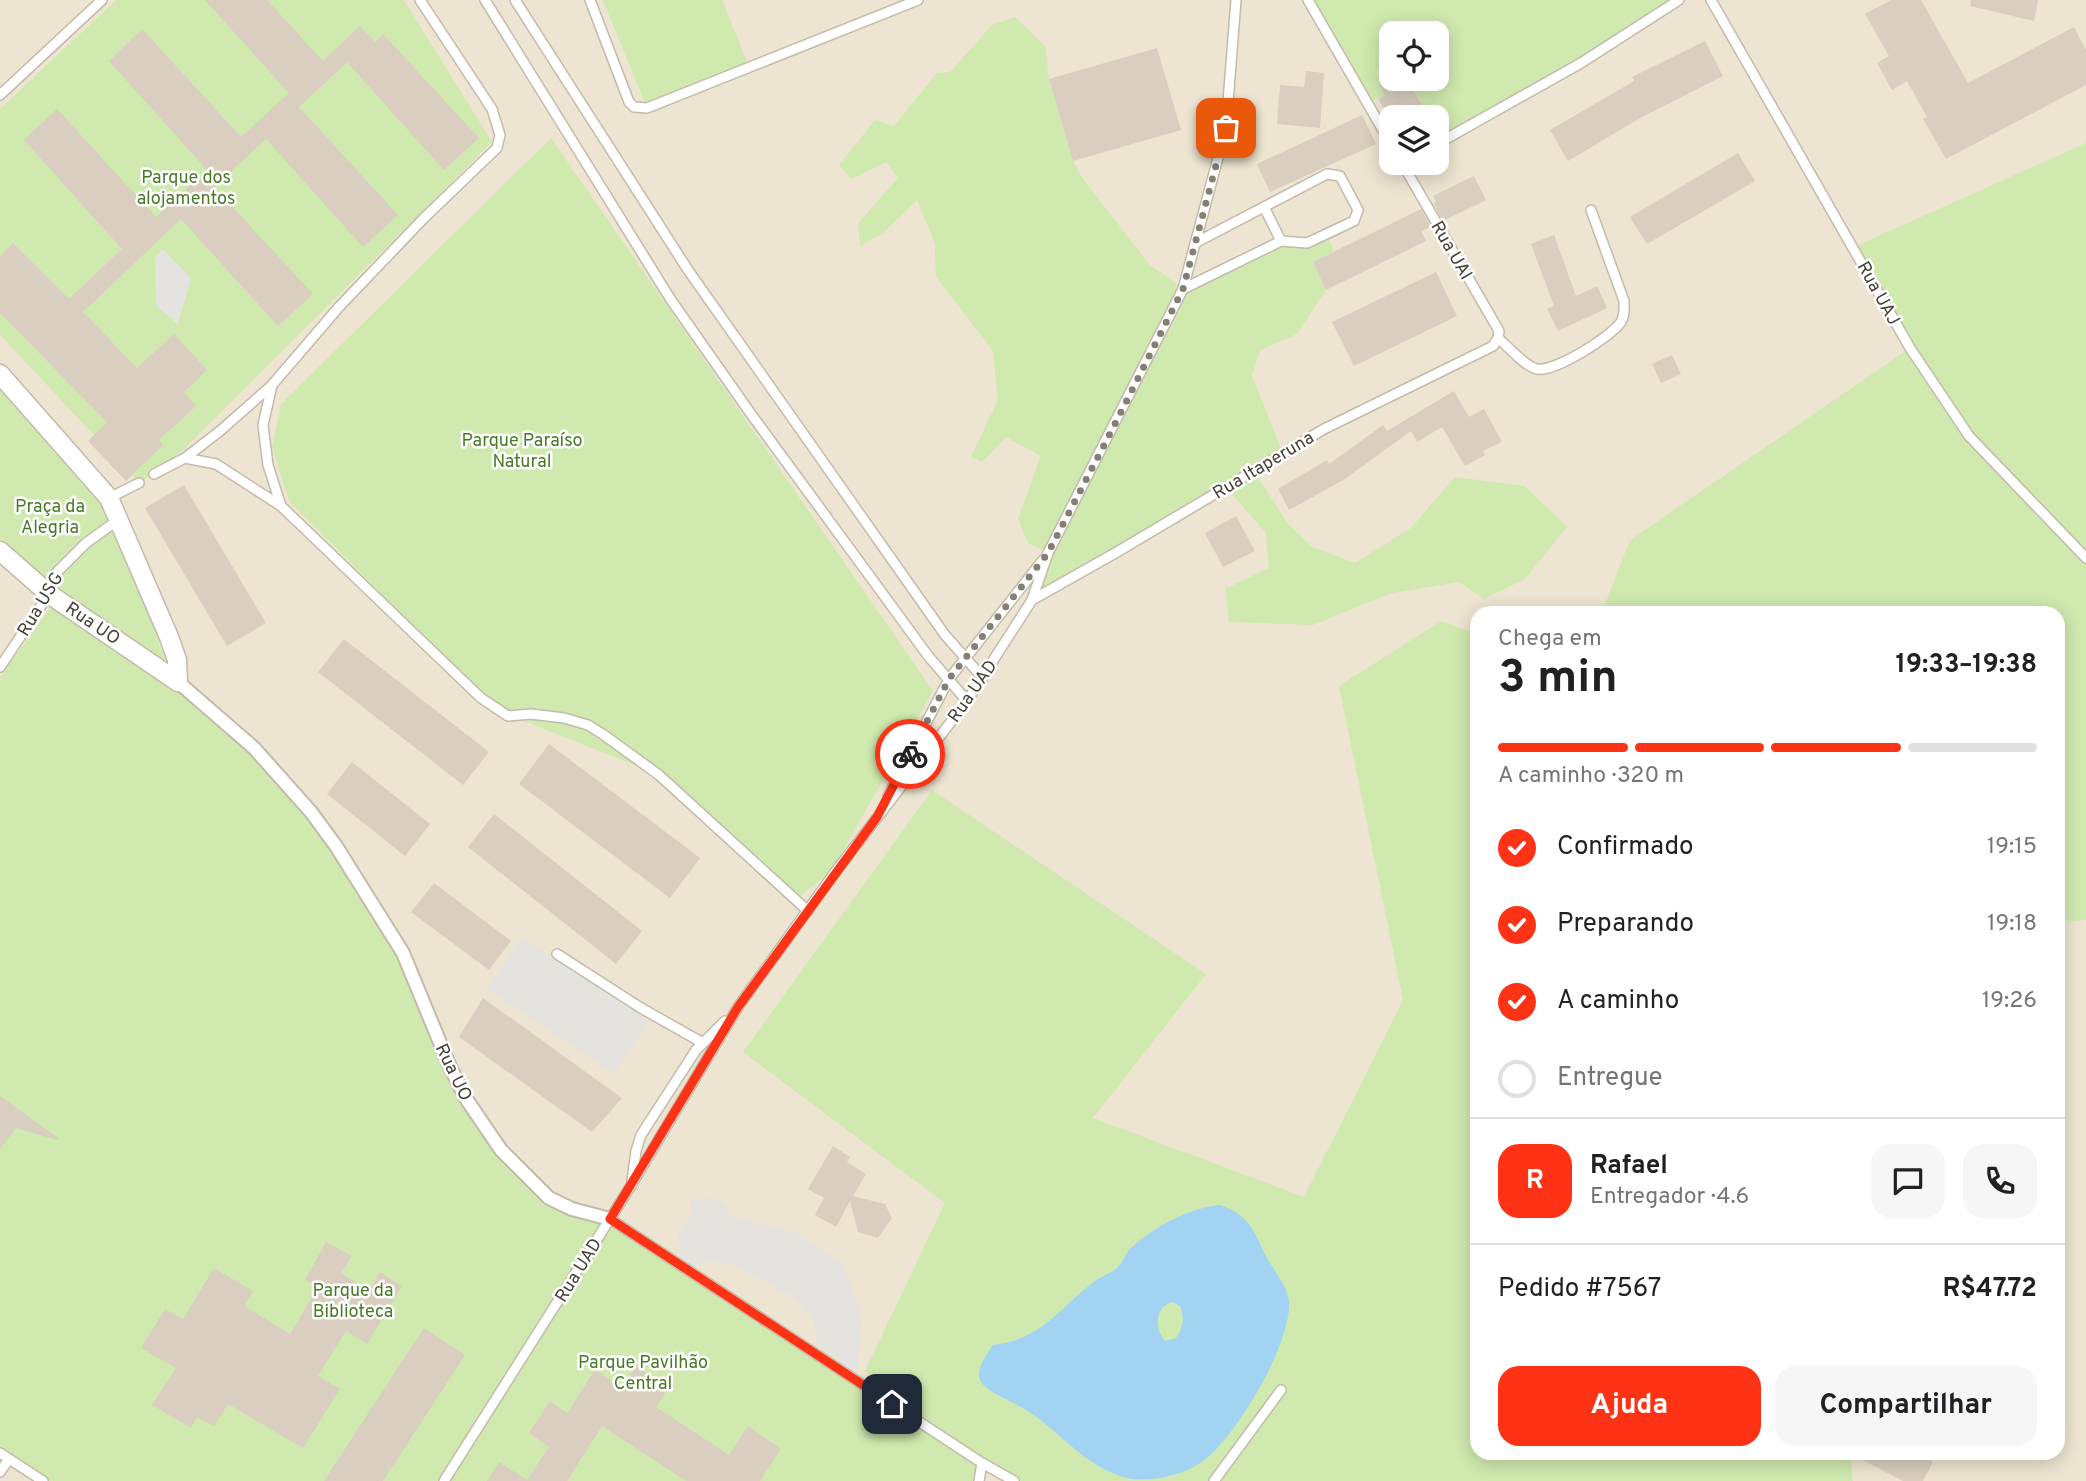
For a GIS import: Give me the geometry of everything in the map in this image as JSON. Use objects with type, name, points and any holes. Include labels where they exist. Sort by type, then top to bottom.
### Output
[{"type":"street","points":[[0,374],[109,498],[169,637],[177,660],[178,682]]},
{"type":"street","name":"Rua UO","points":[[0,551],[49,594],[178,682],[254,748],[311,812],[336,846],[403,953],[456,1078],[472,1108],[501,1150],[549,1198],[572,1209],[610,1219]]},
{"type":"lane","points":[[0,95],[102,0]]},
{"type":"lane","points":[[155,474],[184,458],[220,432],[272,385],[348,297],[423,219],[497,148],[500,135],[492,109],[420,0]]},
{"type":"lane","points":[[485,0],[671,300],[929,657],[967,701]]},
{"type":"lane","points":[[515,0],[688,270],[945,635],[983,678]]},
{"type":"lane","points":[[590,0],[629,102],[639,109],[918,0]]},
{"type":"lane","name":"Rua UAD","points":[[444,1481],[632,1184],[738,1007],[877,817],[967,701],[1032,600],[1048,553],[1183,289],[1226,128],[1236,0]]},
{"type":"lane","points":[[1308,0],[1379,123]]},
{"type":"lane","points":[[1449,137],[1581,63],[1679,0]]},
{"type":"lane","name":"Rua UAJ","points":[[1711,0],[1910,348],[1969,436],[2086,558]]},
{"type":"lane","points":[[1183,289],[1281,241],[1301,244],[1313,242],[1354,221],[1358,210],[1340,176],[1327,174],[1195,243]]},
{"type":"lane","name":"Rua UAI","points":[[1411,175],[1499,331],[1498,338]]},
{"type":"lane","points":[[1264,207],[1281,241]]},
{"type":"lane","points":[[1498,338],[1533,368],[1551,369],[1610,334],[1619,325],[1625,316],[1624,301],[1591,210]]},
{"type":"lane","name":"Rua Itaperuna","points":[[1032,600],[1324,429],[1493,346],[1498,338]]},
{"type":"lane","points":[[272,385],[262,425],[268,465],[281,506]]},
{"type":"lane","points":[[184,458],[216,464],[281,506],[481,698],[508,716],[531,714],[564,718],[588,725],[604,734],[659,775],[808,911]]},
{"type":"lane","points":[[109,498],[139,484]]},
{"type":"lane","name":"Rua USG","points":[[0,667],[49,594],[56,573],[86,543],[118,520]]},
{"type":"lane","name":"Rua UAD","points":[[877,817],[949,679],[1048,553]]},
{"type":"lane","points":[[557,954],[641,1008],[703,1043]]},
{"type":"lane","points":[[632,1184],[641,1135],[679,1074],[703,1043],[738,1007]]},
{"type":"lane","name":"Rua UO","points":[[610,1219],[982,1463],[1014,1481]]},
{"type":"lane","points":[[1214,1481],[1281,1390]]},
{"type":"lane","points":[[0,1472],[4,1456],[43,1481]]},
{"type":"lane","points":[[979,1481],[982,1463]]},
{"type":"shaded area","points":[[0,0],[2086,0],[2086,1481],[0,1481]]},
{"type":"shaded area","points":[[163,249],[191,278],[178,325],[156,305],[155,257]]},
{"type":"shaded area","points":[[522,937],[649,1021],[614,1073],[487,989]]},
{"type":"shaded area","points":[[707,1198],[726,1203],[727,1216],[794,1232],[843,1264],[862,1319],[856,1376],[840,1367],[839,1358],[817,1345],[814,1320],[795,1298],[732,1264],[701,1261],[694,1270],[678,1261],[681,1250],[677,1235],[692,1214],[690,1200]]},
{"type":"green space","name":"Parque dos alojamentos","points":[[116,0],[404,0],[492,142],[180,453],[139,483],[0,335],[0,109]]},
{"type":"green space","points":[[603,0],[722,0],[747,62],[645,103]]},
{"type":"green space","points":[[1308,0],[1679,0],[1449,134],[1449,105],[1423,105],[1414,91],[1449,91],[1449,21],[1379,21],[1379,70],[1376,72],[1379,77],[1379,91],[1385,95],[1367,104]]},
{"type":"green space","points":[[1015,17],[1045,46],[1049,79],[1073,161],[1083,179],[1150,265],[1183,289],[1281,241],[1301,244],[1328,234],[1333,252],[1313,262],[1326,290],[1297,334],[1260,350],[1252,376],[1283,453],[1254,471],[1288,524],[1312,547],[1355,563],[1411,528],[1455,477],[1525,486],[1567,527],[1525,579],[1484,599],[1459,582],[1392,593],[1313,625],[1229,622],[1225,589],[1269,568],[1266,533],[1226,487],[1032,600],[1048,553],[1028,543],[1018,518],[1041,456],[1006,437],[982,462],[971,457],[998,400],[993,351],[936,277],[935,244],[917,200],[884,232],[860,246],[858,223],[898,178],[886,162],[851,179],[839,165],[875,120],[894,126],[937,73],[950,72],[992,25]]},
{"type":"green space","name":"Parque Paraíso Natural","points":[[551,138],[933,691],[831,872],[796,899],[659,775],[497,710],[289,501],[272,447],[281,404]]},
{"type":"green space","points":[[2086,143],[2086,920],[2070,921],[2065,918],[2065,606],[1604,606],[1630,540],[1910,348],[1854,247]]},
{"type":"green space","points":[[0,390],[103,502],[134,571],[167,666],[71,599],[287,784],[403,953],[495,1142],[549,1198],[610,1219],[954,1443],[865,1371],[945,1203],[743,1052],[932,790],[1206,974],[1093,1118],[1304,1197],[1403,1000],[1339,686],[1441,621],[1470,631],[1470,1460],[1851,1460],[1853,1481],[1001,1481],[982,1466],[979,1481],[43,1481],[9,1459],[0,1473],[0,677],[62,591],[0,539]]},
{"type":"water","points":[[1220,1205],[1244,1218],[1282,1283],[1289,1301],[1288,1319],[1282,1340],[1261,1386],[1220,1446],[1207,1458],[1181,1473],[1162,1478],[1132,1479],[1115,1474],[1085,1457],[1046,1424],[981,1382],[980,1368],[993,1345],[1009,1342],[1036,1331],[1094,1282],[1118,1267],[1130,1249],[1149,1233],[1184,1214]],"holes":[[[1172,1302],[1180,1306],[1183,1319],[1180,1330],[1176,1338],[1165,1341],[1159,1331],[1159,1313]]]},
{"type":"building","points":[[205,0],[267,0],[323,61],[360,26],[375,42],[383,34],[479,138],[444,170],[347,62],[299,107],[398,215],[363,247],[266,139],[214,187],[313,294],[278,326],[181,219],[83,312],[137,368],[174,334],[207,370],[184,392],[196,406],[159,440],[163,445],[126,481],[88,441],[107,422],[0,313],[0,256],[13,243],[69,299],[122,249],[24,140],[57,109],[156,217],[207,170],[109,61],[142,29],[241,137],[289,93]]},
{"type":"building","points":[[1891,0],[1921,0],[1968,83],[2074,27],[2086,50],[2086,85],[1946,159],[1923,119],[1927,117],[1907,81],[1892,90],[1877,63],[1889,56],[1865,14]]},
{"type":"building","points":[[1971,0],[2038,0],[2034,21],[1970,6]]},
{"type":"building","points":[[1705,41],[1723,76],[1642,117],[1568,161],[1550,130],[1634,81],[1632,77]]},
{"type":"building","points":[[1157,48],[1181,130],[1073,161],[1049,79]]},
{"type":"building","points":[[1306,71],[1324,73],[1320,128],[1277,124],[1280,85],[1304,87]]},
{"type":"building","points":[[1382,91],[1414,91],[1423,105],[1382,105],[1378,99],[1385,95]]},
{"type":"building","points":[[1362,115],[1376,144],[1270,192],[1257,164]]},
{"type":"building","points":[[1738,153],[1755,181],[1647,244],[1630,217]]},
{"type":"building","points":[[1474,176],[1486,200],[1443,221],[1433,203],[1436,202],[1433,196]]},
{"type":"building","points":[[1421,209],[1431,227],[1421,231],[1426,241],[1326,290],[1313,262]]},
{"type":"building","points":[[1554,235],[1576,296],[1597,286],[1607,308],[1558,331],[1547,309],[1554,306],[1531,244]]},
{"type":"building","points":[[1436,272],[1457,316],[1354,366],[1332,322]]},
{"type":"building","points":[[1672,355],[1681,374],[1661,383],[1652,364]]},
{"type":"building","points":[[1454,391],[1469,417],[1484,409],[1502,442],[1483,451],[1485,455],[1465,466],[1442,427],[1417,442],[1411,431],[1345,479],[1289,510],[1278,489],[1327,460],[1329,464],[1383,425],[1387,431]]},
{"type":"building","points":[[184,485],[266,623],[227,646],[145,508]]},
{"type":"building","points":[[1236,516],[1255,551],[1223,567],[1205,533]]},
{"type":"building","points":[[344,639],[489,752],[463,785],[318,672]]},
{"type":"building","points":[[549,744],[700,858],[670,898],[519,784]]},
{"type":"building","points":[[352,762],[430,824],[405,856],[327,794]]},
{"type":"building","points":[[494,814],[642,931],[616,964],[468,847]]},
{"type":"building","points":[[434,883],[511,941],[489,970],[411,912]]},
{"type":"building","points":[[483,998],[622,1098],[592,1132],[459,1037]]},
{"type":"building","points":[[0,1096],[58,1138],[57,1140],[16,1128],[0,1149]]},
{"type":"building","points":[[833,1146],[850,1157],[847,1162],[866,1174],[853,1196],[885,1204],[892,1218],[878,1238],[858,1232],[850,1201],[836,1227],[815,1215],[824,1198],[808,1189]]},
{"type":"building","points":[[326,1242],[352,1256],[341,1273],[369,1290],[380,1272],[402,1286],[367,1344],[346,1331],[318,1376],[340,1389],[303,1448],[228,1404],[214,1426],[197,1417],[191,1428],[152,1405],[176,1368],[141,1348],[165,1309],[183,1319],[214,1268],[253,1291],[244,1306],[290,1334],[318,1287],[305,1280]]},
{"type":"building","points":[[424,1328],[465,1355],[383,1481],[324,1481]]},
{"type":"building","points":[[636,1366],[668,1388],[656,1407],[729,1455],[748,1426],[781,1449],[760,1481],[686,1481],[602,1426],[567,1481],[487,1481],[499,1462],[527,1480],[549,1447],[529,1433],[550,1401],[567,1413],[595,1370],[622,1388]]},
{"type":"building","points":[[1862,1460],[1933,1462],[1923,1481],[1903,1481]]},
{"type":"way so far","points":[[910,754],[949,679],[1048,553],[1114,426],[1183,289],[1226,128]]},
{"type":"route","points":[[892,1404],[610,1219],[738,1007],[877,817],[910,754]]},
{"type":"park label","name":"Praça da Alegria","points":[[50,516]]},
{"type":"park label","name":"Parque da Biblioteca","points":[[353,1300]]},
{"type":"park label","name":"Parque Pavilhão Central","points":[[643,1372]]}]
